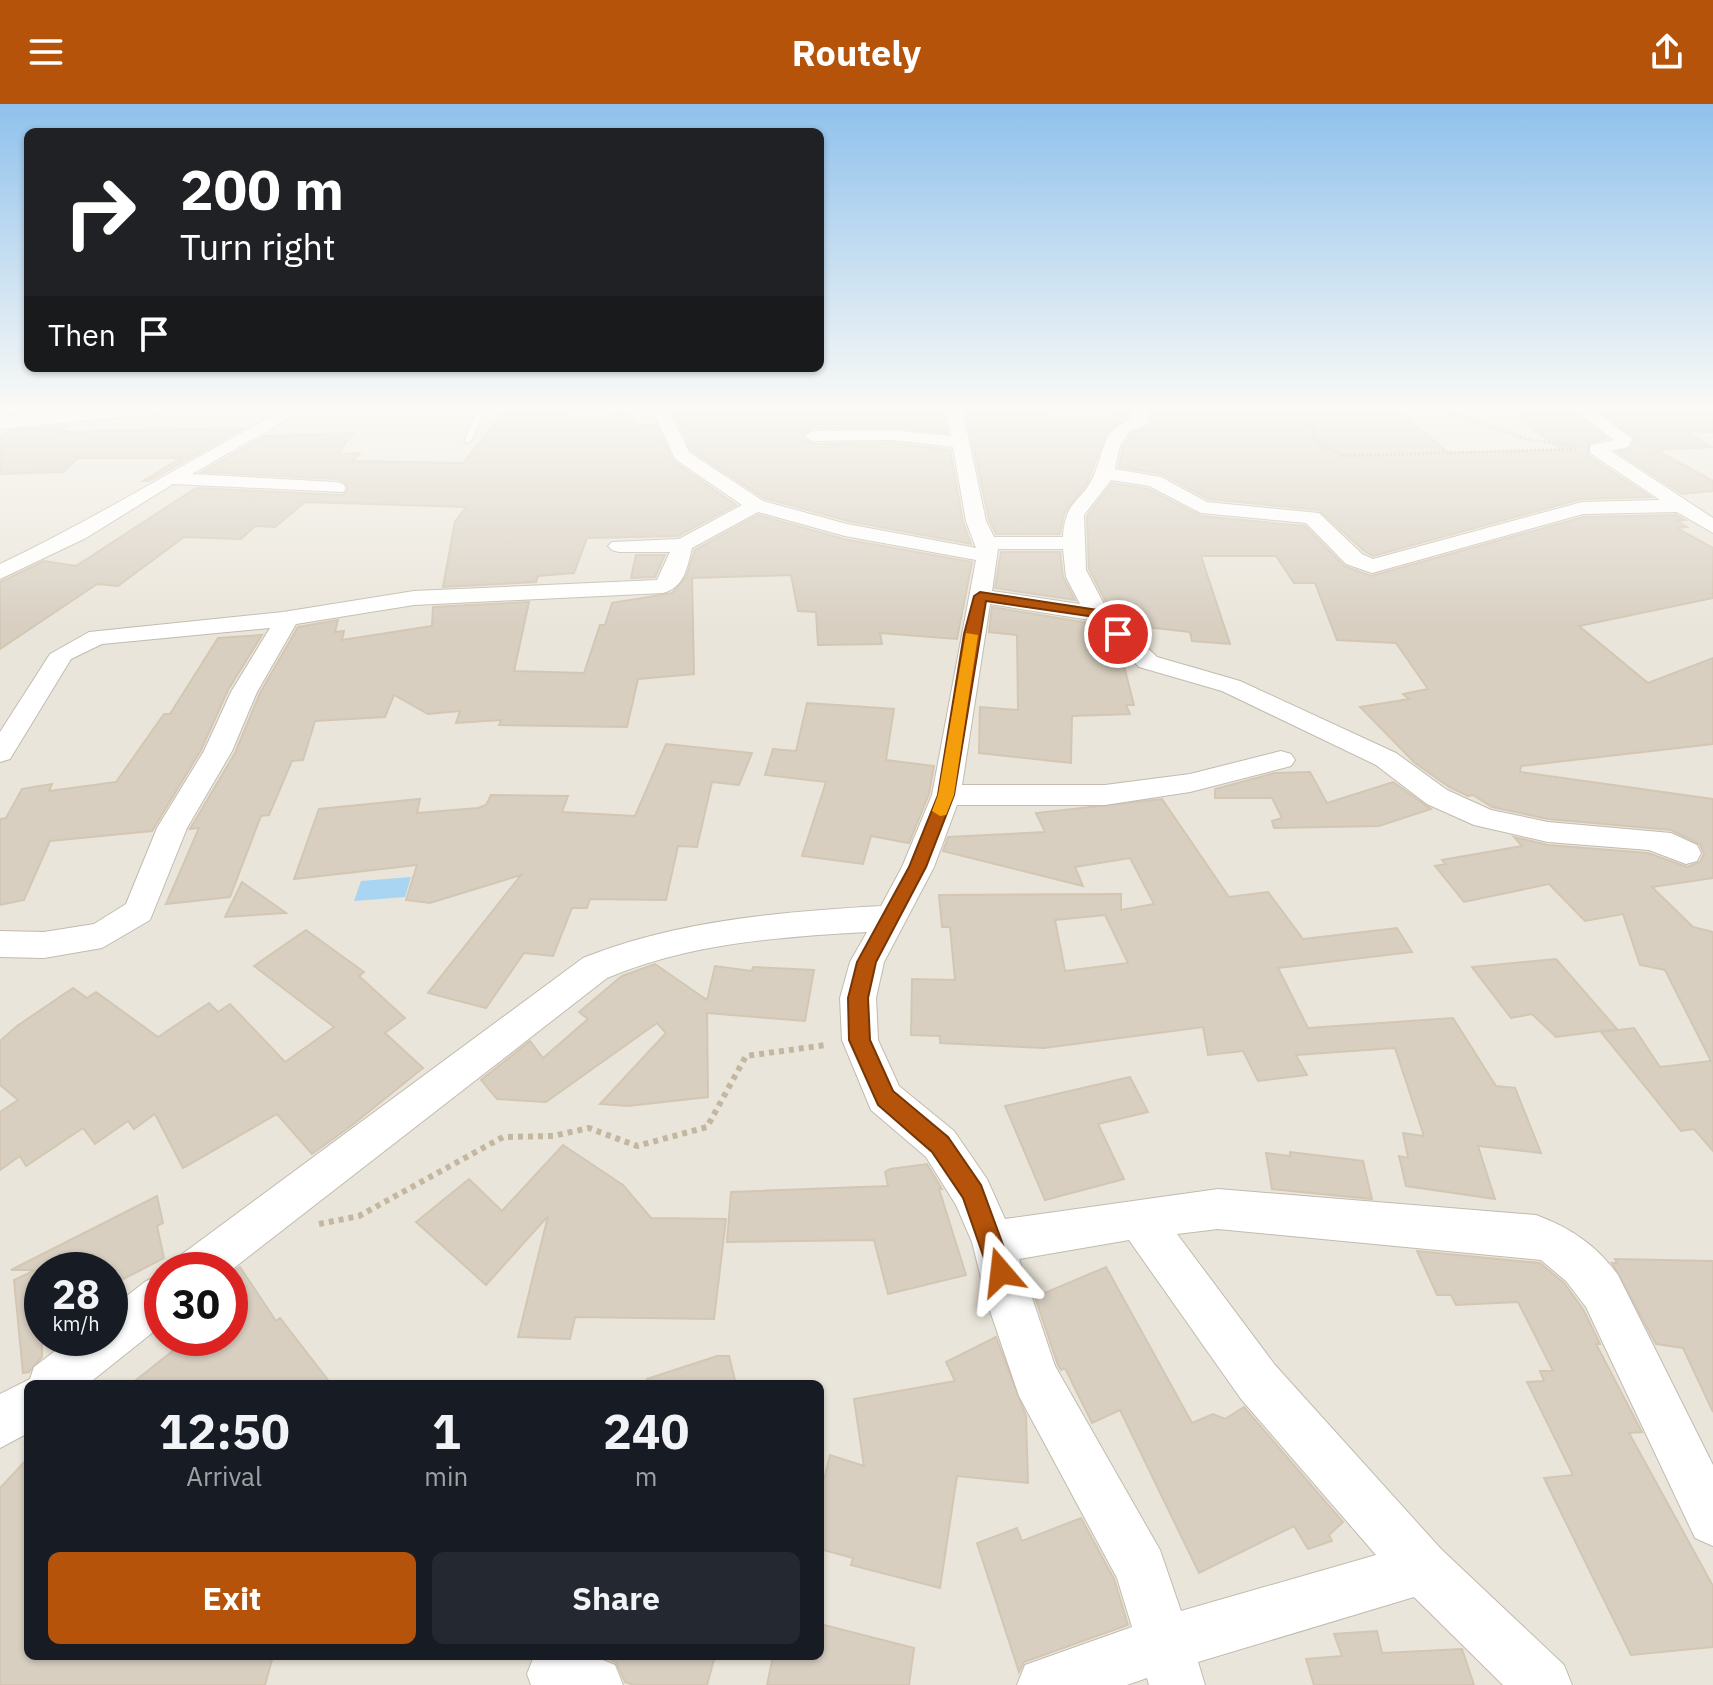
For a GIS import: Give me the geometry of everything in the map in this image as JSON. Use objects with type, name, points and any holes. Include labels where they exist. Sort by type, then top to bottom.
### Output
[{"type":"street","points":[[0,572],[79,534],[163,482]]},
{"type":"street","points":[[232,482],[336,488]]},
{"type":"street","points":[[721,482],[756,505],[845,530],[987,550],[1074,543]]},
{"type":"street","points":[[968,482],[976,521],[987,550],[946,795],[918,867],[867,962],[858,998],[860,1040],[885,1098],[940,1144],[972,1193],[993,1242],[1009,1302],[1036,1379],[1141,1569],[1171,1665]]},
{"type":"street","points":[[1098,482],[1074,515],[1077,577],[1100,614],[1137,655],[1148,662],[1231,686],[1386,759],[1437,797],[1484,818],[1548,832],[1649,840],[1671,844],[1686,853]]},
{"type":"street","points":[[1155,482],[1201,507],[1312,517],[1354,559],[1372,566],[1582,508],[1680,506]]},
{"type":"street","points":[[1644,482],[1713,527]]},
{"type":"street","points":[[619,546],[683,545],[756,505]]},
{"type":"street","points":[[0,753],[62,654],[97,637],[287,619],[300,614],[414,598],[663,586],[672,579],[683,545]]},
{"type":"street","points":[[980,596],[1100,614]]},
{"type":"street","points":[[0,944],[44,945],[102,935],[139,911],[172,828],[218,751],[244,692],[287,619]]},
{"type":"street","points":[[946,795],[1118,794],[1190,783],[1281,760]]},
{"type":"street","points":[[220,1252],[595,968],[617,957],[681,941],[815,923],[890,918]]},
{"type":"street","points":[[993,1242],[1139,1218],[1218,1209],[1536,1236],[1550,1240],[1578,1262],[1602,1291],[1713,1520]]},
{"type":"street","points":[[1139,1218],[1258,1382],[1422,1568],[1544,1685]]},
{"type":"street","points":[[128,1324],[144,1311]]},
{"type":"street","points":[[56,1380],[87,1356]]},
{"type":"street","points":[[0,1424],[24,1405]]},
{"type":"street","points":[[1045,1685],[1171,1665],[1422,1568]]},
{"type":"path","points":[[313,1225],[359,1216],[503,1137],[553,1136],[589,1128],[637,1146],[707,1127],[746,1056],[860,1040]]},
{"type":"shaded area","points":[[0,482],[1713,482],[1713,1685],[0,1685]]},
{"type":"water","points":[[411,877],[405,897],[354,901],[361,881]]},
{"type":"building","points":[[345,482],[703,482],[736,505],[678,536],[587,538],[574,573],[538,576],[536,582],[443,587],[455,522],[466,507],[305,502],[275,527],[255,526],[241,539],[184,537],[118,586],[97,584],[0,649],[0,582],[44,561],[76,566],[196,488],[343,495],[348,490]]},
{"type":"building","points":[[739,482],[956,482],[963,522],[971,544],[848,521],[764,498]]},
{"type":"building","points":[[981,482],[1087,482],[1064,514],[1060,534],[996,534],[989,520]]},
{"type":"building","points":[[1176,482],[1628,482],[1651,497],[1581,499],[1373,556],[1319,510],[1208,499]]},
{"type":"building","points":[[1663,482],[1713,482],[1713,491],[1682,494]]},
{"type":"building","points":[[1112,483],[1148,489],[1201,516],[1305,526],[1344,566],[1371,576],[1583,517],[1676,515],[1685,520],[1677,521],[1687,527],[1677,528],[1713,548],[1713,598],[1579,626],[1648,683],[1713,658],[1713,744],[1521,766],[1520,772],[1713,799],[1713,878],[1652,887],[1693,927],[1713,932],[1713,1151],[1694,1129],[1681,1131],[1601,1032],[1634,1028],[1660,1067],[1711,1061],[1665,970],[1640,965],[1623,914],[1585,921],[1549,884],[1464,902],[1435,866],[1446,864],[1442,860],[1522,846],[1514,837],[1548,845],[1648,853],[1687,867],[1700,862],[1704,854],[1700,844],[1671,830],[1548,819],[1492,807],[1473,795],[1468,796],[1449,787],[1415,763],[1360,707],[1409,699],[1403,694],[1428,689],[1396,643],[1337,640],[1315,583],[1294,583],[1276,556],[1201,556],[1230,644],[1192,641],[1190,632],[1128,625],[1108,606],[1089,569],[1087,516]]},
{"type":"building","points":[[758,515],[844,539],[972,562],[957,639],[880,633],[882,644],[818,645],[816,612],[798,611],[791,575],[692,578],[694,674],[638,679],[627,727],[499,725],[501,720],[456,723],[460,711],[428,714],[394,695],[385,717],[315,721],[303,760],[292,761],[269,815],[261,816],[230,897],[166,904],[199,828],[190,829],[235,753],[260,693],[298,627],[338,620],[335,632],[344,631],[342,640],[432,626],[433,607],[529,602],[514,671],[584,673],[600,625],[605,625],[612,603],[672,593],[686,577],[695,550]]},
{"type":"building","points":[[1001,552],[1060,552],[1063,577],[1075,600],[995,588]]},
{"type":"building","points":[[636,555],[665,555],[655,577],[631,578]]},
{"type":"building","points":[[992,607],[1089,623],[1121,654],[1134,705],[1126,705],[1130,714],[1072,716],[1071,763],[979,753],[980,707],[1018,710],[1017,635],[989,632]]},
{"type":"building","points":[[262,635],[228,690],[201,750],[152,831],[50,841],[24,900],[0,905],[0,819],[6,818],[22,789],[52,784],[49,791],[116,782],[164,714],[170,714],[218,638]]},
{"type":"building","points":[[807,703],[894,709],[886,760],[934,766],[929,794],[909,843],[871,836],[863,864],[802,856],[826,782],[765,775],[773,749],[796,751]]},
{"type":"building","points":[[666,744],[752,753],[739,785],[712,782],[697,847],[678,846],[666,900],[590,899],[587,908],[572,908],[553,956],[524,953],[486,1008],[428,993],[521,875],[430,903],[406,900],[417,865],[294,879],[319,809],[420,799],[417,813],[478,808],[486,805],[491,795],[568,796],[562,812],[635,816]]},
{"type":"building","points":[[1310,772],[1327,803],[1393,782],[1431,809],[1379,826],[1274,828],[1272,821],[1282,818],[1272,798],[1215,798],[1215,789],[1275,773]]},
{"type":"building","points":[[1162,799],[1229,897],[1268,892],[1303,939],[1397,928],[1412,952],[1278,968],[1308,1028],[1453,1018],[1496,1086],[1515,1088],[1541,1153],[1478,1146],[1495,1199],[1406,1186],[1399,1156],[1408,1158],[1403,1133],[1424,1136],[1395,1048],[1296,1055],[1307,1075],[1258,1081],[1243,1051],[1208,1055],[1203,1027],[1044,1048],[940,1043],[940,1036],[911,1035],[912,979],[955,980],[950,927],[942,927],[939,895],[1121,894],[1121,910],[1154,904],[1130,858],[1075,867],[1083,886],[943,851],[948,837],[1045,832],[1036,813]],"holes":[[[1105,915],[1128,963],[1065,971],[1055,920]]]},
{"type":"building","points":[[242,882],[286,913],[225,917]]},
{"type":"building","points":[[306,930],[364,972],[359,976],[405,1018],[385,1033],[423,1068],[351,1126],[312,1154],[277,1114],[183,1168],[155,1114],[134,1129],[128,1121],[95,1144],[83,1128],[26,1166],[20,1156],[0,1170],[0,1112],[18,1100],[0,1085],[0,1041],[17,1026],[73,988],[87,998],[96,992],[158,1037],[209,1003],[218,1012],[230,1004],[285,1062],[334,1027],[254,966]]},
{"type":"building","points":[[1556,959],[1617,1029],[1556,1037],[1532,1014],[1511,1018],[1472,967]]},
{"type":"building","points":[[655,964],[707,1000],[715,966],[752,971],[753,967],[814,970],[805,1021],[707,1013],[708,1097],[628,1106],[600,1104],[666,1033],[657,1023],[546,1102],[497,1099],[481,1080],[530,1041],[543,1058],[588,1019],[579,1012],[622,976]]},
{"type":"building","points":[[1130,1077],[1148,1112],[1098,1124],[1124,1179],[1045,1200],[1005,1106]]},
{"type":"building","points":[[563,1145],[623,1185],[651,1218],[726,1219],[714,1319],[575,1317],[570,1339],[518,1337],[548,1216],[486,1285],[416,1222],[469,1179],[502,1211]]},
{"type":"building","points":[[1290,1152],[1363,1161],[1372,1199],[1272,1189],[1266,1153],[1290,1156]]},
{"type":"building","points":[[927,1164],[942,1189],[939,1189],[966,1275],[888,1294],[874,1240],[727,1242],[731,1192],[888,1186],[885,1172],[890,1169]]},
{"type":"building","points":[[157,1196],[163,1223],[157,1226],[163,1252],[144,1252],[144,1268],[128,1277],[128,1252],[47,1252]]},
{"type":"building","points":[[1417,1251],[1540,1263],[1564,1283],[1583,1309],[1600,1344],[1596,1344],[1642,1432],[1629,1433],[1713,1586],[1713,1647],[1631,1655],[1544,1478],[1573,1475],[1527,1382],[1544,1381],[1540,1371],[1553,1371],[1518,1302],[1456,1305],[1451,1295],[1437,1295]]},
{"type":"building","points":[[1615,1259],[1713,1261],[1713,1412],[1683,1348],[1656,1344],[1612,1263],[1617,1263]]},
{"type":"building","points":[[24,1263],[24,1270],[11,1270]]},
{"type":"building","points":[[1106,1267],[1192,1423],[1213,1414],[1225,1419],[1244,1407],[1343,1522],[1329,1535],[1332,1541],[1308,1549],[1294,1526],[1199,1573],[1120,1410],[1092,1423],[1065,1368],[1061,1370],[1058,1365],[1035,1297]]},
{"type":"building","points":[[24,1275],[24,1356],[42,1356],[29,1372],[23,1373],[14,1280]]},
{"type":"building","points":[[248,1279],[276,1321],[280,1318],[328,1380],[136,1380],[166,1356],[248,1356]]},
{"type":"building","points":[[996,1337],[1026,1416],[1028,1483],[957,1476],[940,1588],[851,1565],[853,1558],[824,1550],[824,1480],[830,1455],[864,1466],[854,1399],[955,1381],[946,1362]]},
{"type":"building","points":[[717,1356],[729,1356],[735,1380],[647,1380]]},
{"type":"building","points":[[24,1462],[24,1660],[272,1660],[265,1685],[0,1685],[0,1488]]},
{"type":"building","points":[[1081,1518],[1114,1579],[1128,1625],[1024,1662],[1019,1672],[977,1543],[1017,1528],[1022,1541]]},
{"type":"building","points":[[824,1625],[914,1648],[909,1685],[767,1685],[772,1660],[824,1660]]},
{"type":"building","points":[[1377,1631],[1382,1653],[1462,1649],[1474,1685],[1314,1685],[1306,1659],[1342,1656],[1334,1634]]},
{"type":"building","points":[[611,1660],[714,1660],[707,1685],[634,1685],[625,1682],[616,1662]]},
{"type":"slow traffic","points":[[940,811],[946,795],[971,635]]},
{"type":"route","points":[[1001,1272],[993,1242],[972,1193],[940,1144],[885,1098],[860,1040],[858,998],[867,962],[918,867],[946,795],[971,634],[980,596],[1100,614],[1118,634]]}]
